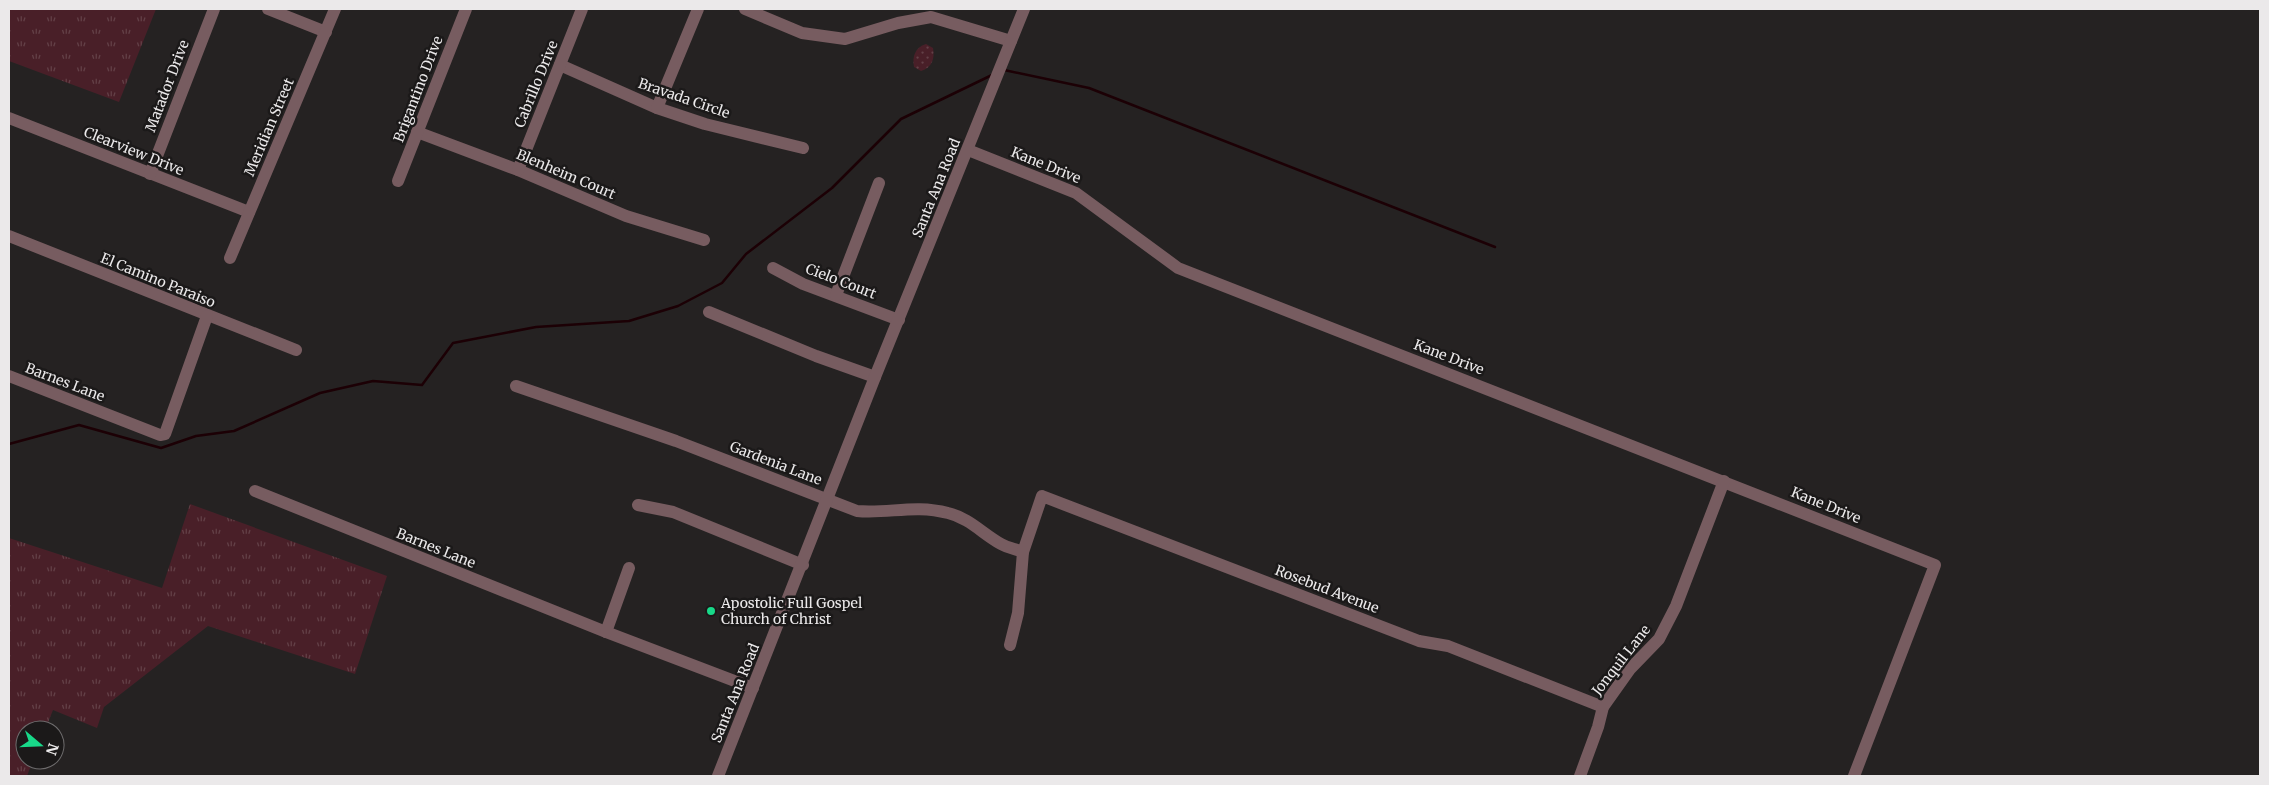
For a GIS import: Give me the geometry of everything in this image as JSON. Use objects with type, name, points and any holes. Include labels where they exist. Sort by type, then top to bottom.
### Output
[{"type":"street","name":"Matador Drive","points":[[150,174],[214,9]]},
{"type":"street","points":[[268,9],[326,32]]},
{"type":"street","name":"Meridian Street","points":[[230,258],[335,9]]},
{"type":"street","name":"Brigantino Drive","points":[[398,180],[466,9]]},
{"type":"street","name":"Cabrillo Drive","points":[[518,170],[582,9]]},
{"type":"street","points":[[657,108],[698,9]]},
{"type":"street","points":[[745,9],[802,33],[845,39],[898,23],[931,17],[1011,42]]},
{"type":"street","name":"Santa Ana Road","points":[[718,776],[875,377],[1024,9]]},
{"type":"street","name":"Bravada Circle","points":[[560,65],[657,108],[705,124],[803,148]]},
{"type":"street","name":"Clearview Drive","points":[[9,118],[249,212]]},
{"type":"street","name":"Blenheim Court","points":[[417,132],[518,170],[626,216],[704,240]]},
{"type":"street","name":"Kane Drive","points":[[968,150],[1076,192],[1178,268],[1935,565],[1854,776]]},
{"type":"street","points":[[836,295],[878,183]]},
{"type":"street","name":"El Camino Paraiso","points":[[9,236],[296,350]]},
{"type":"street","name":"Cielo Court","points":[[773,268],[804,284],[899,320]]},
{"type":"street","points":[[709,312],[816,356],[875,377]]},
{"type":"street","name":"Barnes Lane","points":[[9,376],[160,434],[165,433],[207,316]]},
{"type":"street","name":"Gardenia Lane","points":[[516,386],[676,440],[857,511],[871,512],[928,508],[951,513],[967,520],[1003,545],[1023,552]]},
{"type":"street","name":"Jonquil Lane","points":[[1580,776],[1598,727],[1603,707],[1630,669],[1659,639],[1676,606],[1724,481]]},
{"type":"street","name":"Barnes Lane","points":[[255,491],[606,632],[753,688]]},
{"type":"street","name":"Rosebud Avenue","points":[[1023,552],[1042,496],[1418,641],[1448,646],[1603,707]]},
{"type":"street","points":[[638,505],[673,512],[802,564]]},
{"type":"street","points":[[1010,645],[1018,613],[1023,552]]},
{"type":"street","points":[[606,632],[629,568]]},
{"type":"green space","points":[[9,9],[156,9],[119,102],[9,61]]},
{"type":"green space","points":[[926,44],[933,48],[934,55],[928,68],[921,71],[914,67],[913,60],[919,47]]},
{"type":"green space","points":[[190,504],[387,576],[355,674],[208,626],[104,707],[97,728],[53,710],[49,720],[15,720],[15,770],[29,770],[27,776],[9,776],[9,538],[162,588]]},
{"type":"waterway","points":[[1004,70],[1089,88],[1495,247]]},
{"type":"waterway","points":[[9,444],[79,425],[161,448],[196,436],[234,431],[320,393],[373,381],[422,385],[453,343],[536,327],[629,321],[678,306],[722,283],[746,254],[832,188],[901,119],[992,75]]},
{"type":"place","name":"Apostolic Full Gospel Church of Christ","points":[[711,611]]}]
